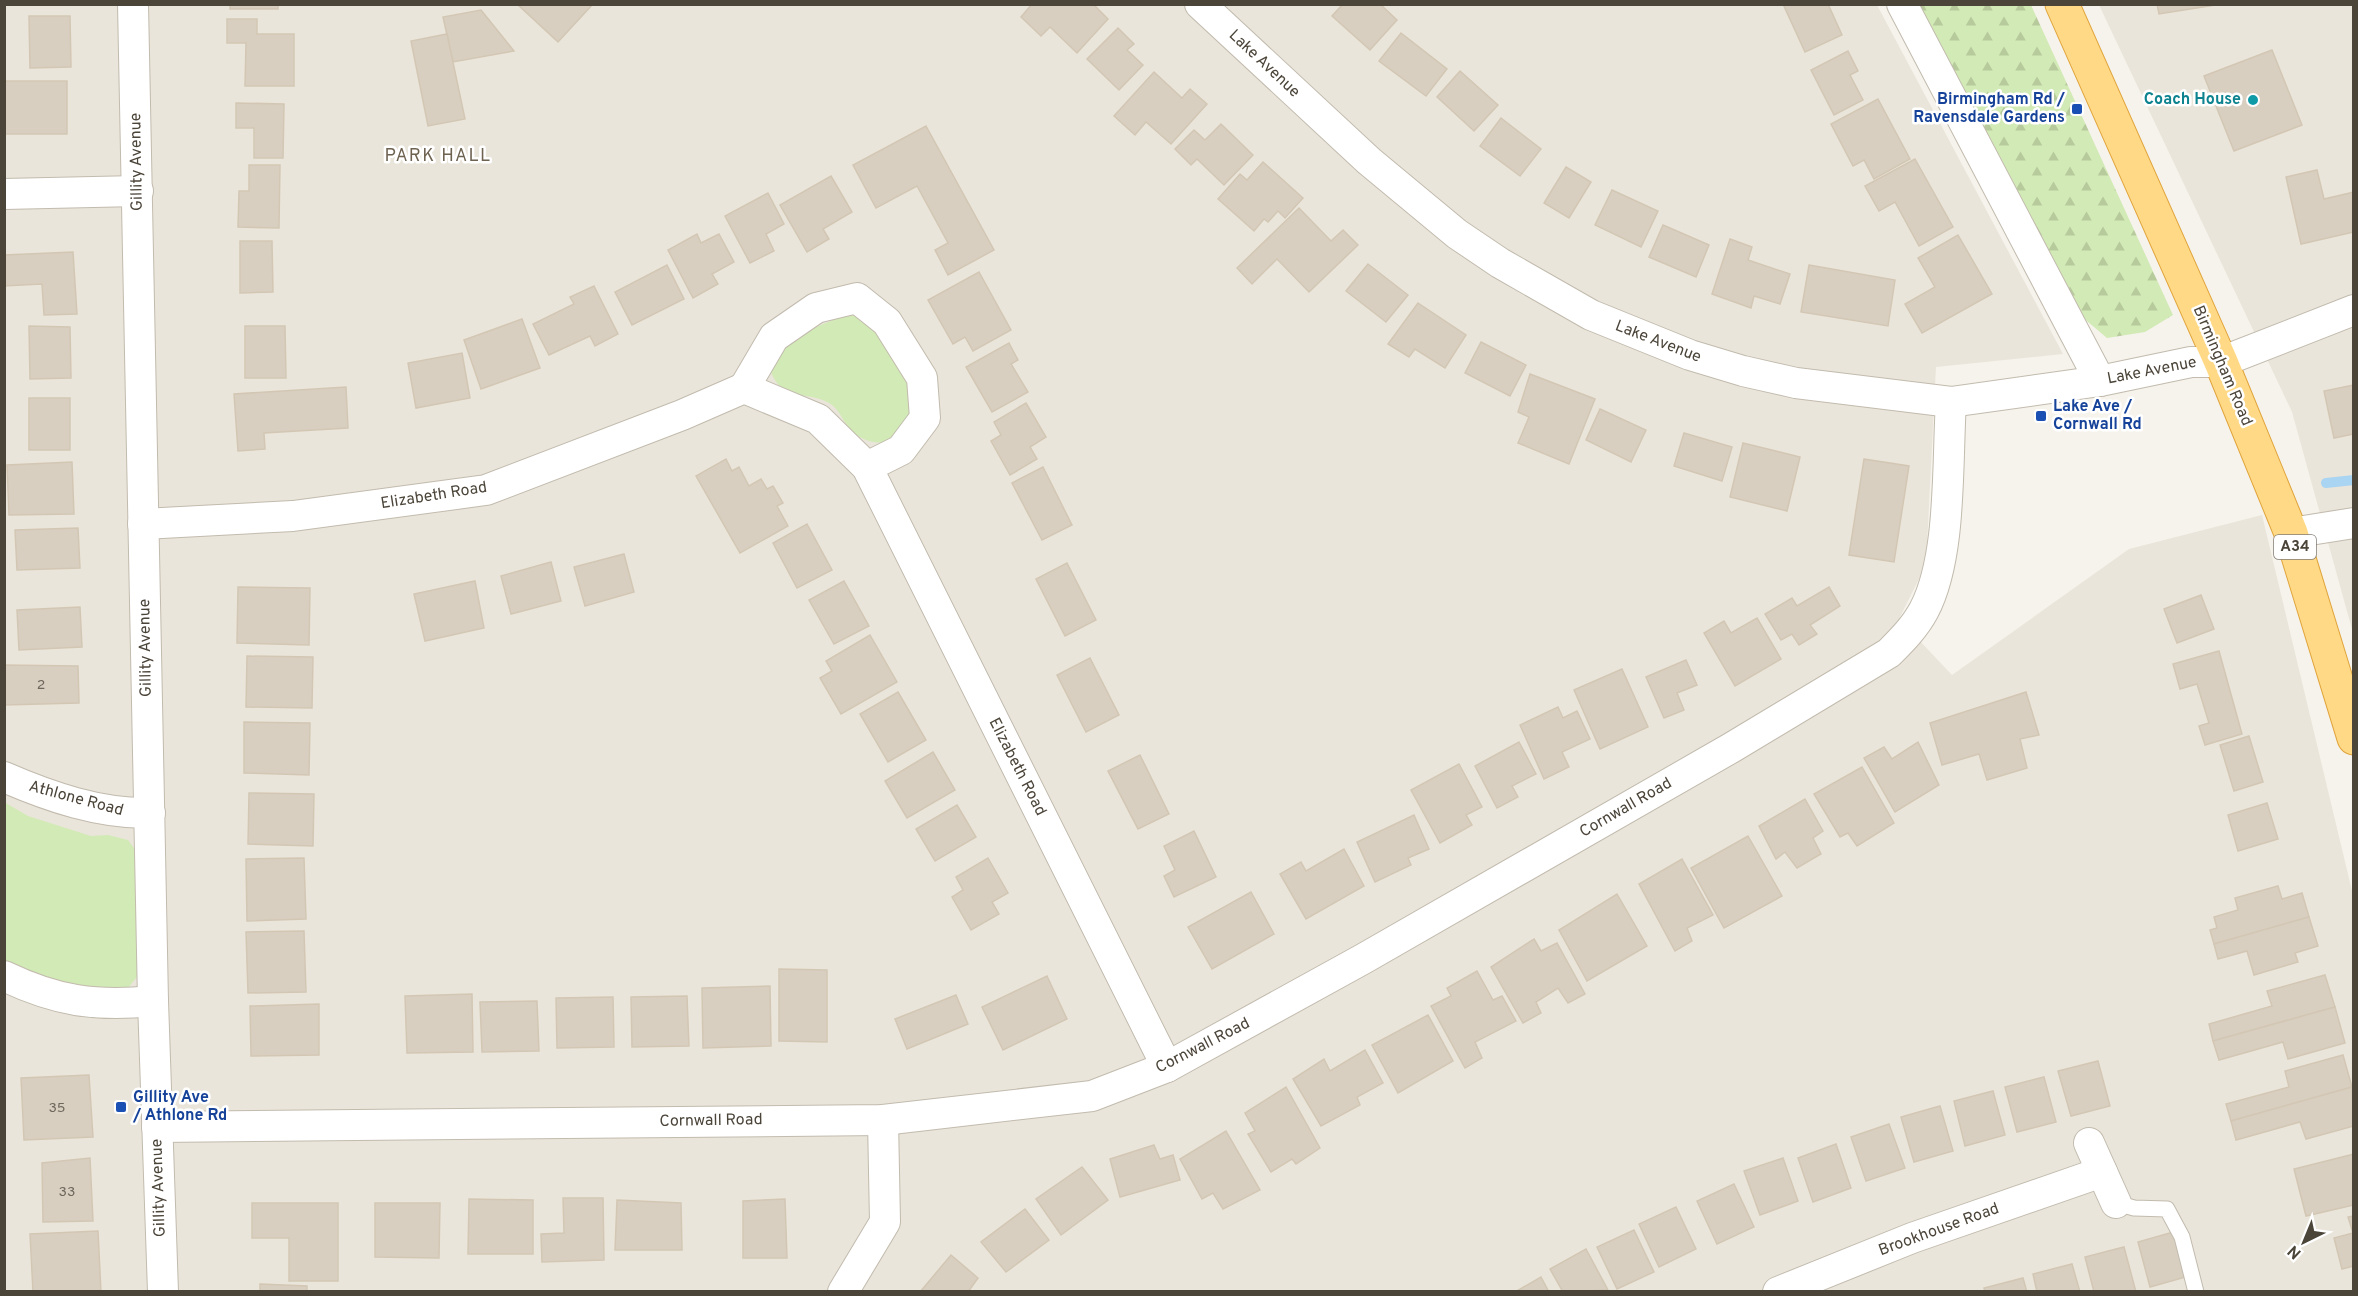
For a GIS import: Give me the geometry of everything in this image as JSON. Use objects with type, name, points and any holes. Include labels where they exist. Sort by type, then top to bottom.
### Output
[{"type":"highway","name":"Birmingham Road","points":[[2062,4],[2221,362],[2291,533],[2354,738]]},
{"type":"street","name":"Gillity Avenue","points":[[133,4],[153,1001],[162,1292]]},
{"type":"street","name":"Lake Avenue","points":[[1200,4],[1378,168],[1457,234],[1544,291],[1639,336],[1743,370],[1796,382],[1951,402],[2100,381],[2191,362],[2221,362]]},
{"type":"street","points":[[1902,4],[2100,381]]},
{"type":"street","points":[[4,194],[138,191]]},
{"type":"street","points":[[744,388],[774,337],[816,308],[857,298],[888,322],[922,378],[926,418],[902,450],[867,467]]},
{"type":"street","points":[[2221,362],[2354,310]]},
{"type":"street","name":"Elizabeth Road","points":[[143,524],[293,516],[486,490],[682,415],[744,388],[818,419],[867,467],[1167,1067]]},
{"type":"street","name":"Cornwall Road","points":[[157,1127],[883,1120],[1092,1096],[1167,1067],[1363,959],[1731,748],[1889,653],[1923,612],[1941,561],[1951,402]]},
{"type":"street","points":[[2291,533],[2354,523]]},
{"type":"street","name":"Athlone Road","points":[[4,777],[36,791],[120,813],[150,813]]},
{"type":"street","points":[[4,976],[38,992],[101,1005],[153,1001]]},
{"type":"street","points":[[843,1292],[885,1222],[883,1120]]},
{"type":"street","points":[[2089,1143],[2116,1203]]},
{"type":"street","name":"Brookhouse Road","points":[[1778,1292],[1912,1238],[2102,1172]]},
{"type":"lane","points":[[2116,1203],[2134,1208],[2167,1209],[2182,1237],[2196,1292]]},
{"type":"shaded area","points":[[5,5],[1877,5],[2063,354],[1936,367],[1926,565],[1899,619],[1952,675],[2129,549],[2262,515],[2353,895],[2353,1291],[5,1292]]},
{"type":"shaded area","points":[[2099,5],[2353,5],[2353,633],[2292,412]]},
{"type":"green space","points":[[1917,5],[2031,5],[2173,315],[2145,332],[2107,338],[2081,316]]},
{"type":"green space","points":[[851,315],[867,320],[884,339],[909,390],[916,412],[897,443],[870,441],[858,436],[835,407],[829,403],[794,394],[780,387],[769,367],[782,341]]},
{"type":"green space","points":[[4,802],[28,816],[91,836],[108,835],[128,840],[139,855],[145,967],[128,988],[101,1005],[5,968]]},
{"type":"building","points":[[230,4],[278,4],[278,9],[230,9]]},
{"type":"building","points":[[517,4],[593,4],[558,42]]},
{"type":"building","points":[[1032,4],[1093,4],[1108,19],[1077,53],[1050,27],[1041,36],[1021,17]]},
{"type":"building","points":[[1343,4],[1380,4],[1397,20],[1370,50],[1332,16]]},
{"type":"building","points":[[1783,4],[1828,4],[1842,35],[1805,52]]},
{"type":"building","points":[[2157,4],[2222,4],[2159,14]]},
{"type":"building","points":[[481,10],[514,51],[453,62],[443,17]]},
{"type":"building","points":[[29,16],[70,16],[71,67],[30,68]]},
{"type":"building","points":[[227,19],[257,19],[257,34],[294,34],[294,86],[245,86],[246,43],[227,43]]},
{"type":"building","points":[[1118,28],[1134,44],[1127,50],[1143,65],[1119,90],[1087,59]]},
{"type":"building","points":[[1401,33],[1447,69],[1426,96],[1379,61]]},
{"type":"building","points":[[447,34],[465,119],[428,126],[411,41]]},
{"type":"building","name":"Coach House","points":[[2272,50],[2302,125],[2234,151],[2204,76]]},
{"type":"building","points":[[1848,51],[1858,71],[1850,75],[1863,100],[1834,115],[1811,70]]},
{"type":"building","points":[[1460,71],[1498,105],[1474,131],[1437,97]]},
{"type":"building","points":[[1154,72],[1182,98],[1190,89],[1207,104],[1171,144],[1146,122],[1135,135],[1114,116]]},
{"type":"building","points":[[4,81],[67,81],[67,134],[4,134]]},
{"type":"building","points":[[1878,99],[1910,159],[1874,179],[1864,160],[1853,166],[1831,124]]},
{"type":"building","points":[[236,103],[284,104],[283,158],[254,158],[254,128],[236,128]]},
{"type":"building","points":[[1501,118],[1541,149],[1520,176],[1480,146]]},
{"type":"building","points":[[1221,124],[1253,155],[1224,185],[1197,159],[1191,165],[1175,149],[1194,130],[1205,140]]},
{"type":"building","points":[[926,126],[994,250],[948,275],[935,250],[948,243],[917,186],[876,208],[853,165]]},
{"type":"building","points":[[1915,159],[1953,227],[1919,246],[1895,202],[1879,211],[1865,186]]},
{"type":"building","points":[[1263,162],[1303,198],[1285,218],[1278,211],[1268,222],[1264,219],[1254,231],[1218,199],[1240,174],[1247,180]]},
{"type":"building","points":[[249,165],[280,165],[279,228],[238,227],[239,191],[249,191]]},
{"type":"building","points":[[1566,167],[1591,182],[1569,218],[1544,203]]},
{"type":"building","points":[[2317,170],[2324,199],[2354,192],[2354,232],[2301,244],[2286,177]]},
{"type":"building","points":[[831,176],[852,212],[823,229],[829,239],[807,252],[780,205]]},
{"type":"building","points":[[1612,190],[1658,211],[1641,247],[1595,225]]},
{"type":"building","points":[[768,193],[784,224],[766,234],[774,251],[750,263],[725,216]]},
{"type":"building","points":[[1299,208],[1331,241],[1343,230],[1358,245],[1309,292],[1277,259],[1252,284],[1237,268]]},
{"type":"building","points":[[1663,225],[1709,245],[1696,277],[1649,257]]},
{"type":"building","points":[[697,234],[701,243],[719,234],[734,262],[712,274],[718,284],[693,298],[668,250]]},
{"type":"building","points":[[1958,235],[1992,294],[1922,333],[1905,304],[1935,287],[1918,258]]},
{"type":"building","points":[[1730,239],[1752,247],[1748,260],[1790,274],[1780,304],[1754,296],[1751,308],[1712,294]]},
{"type":"building","points":[[240,241],[272,241],[273,292],[240,293]]},
{"type":"building","points":[[73,252],[77,314],[44,315],[42,284],[4,286],[4,255]]},
{"type":"building","points":[[1368,264],[1408,295],[1386,322],[1346,291]]},
{"type":"building","points":[[667,265],[684,299],[632,325],[615,292]]},
{"type":"building","points":[[1809,265],[1895,280],[1888,326],[1801,312]]},
{"type":"building","points":[[979,272],[1011,330],[973,351],[965,337],[953,344],[928,300]]},
{"type":"building","points":[[594,286],[618,334],[595,346],[590,336],[549,355],[533,324],[574,304],[570,297]]},
{"type":"building","points":[[1418,303],[1466,335],[1445,368],[1415,349],[1409,357],[1388,344]]},
{"type":"building","points":[[522,319],[540,368],[481,389],[464,340]]},
{"type":"building","points":[[29,326],[70,327],[71,378],[30,379]]},
{"type":"building","points":[[245,326],[285,326],[286,378],[245,378]]},
{"type":"building","points":[[1481,342],[1526,365],[1510,396],[1465,373]]},
{"type":"building","points":[[1009,343],[1018,360],[1011,364],[1028,392],[992,412],[966,367]]},
{"type":"building","points":[[462,353],[470,398],[416,408],[408,363]]},
{"type":"building","points":[[1530,374],[1595,399],[1569,464],[1518,443],[1529,417],[1518,412]]},
{"type":"building","points":[[2354,385],[2354,434],[2334,438],[2324,391]]},
{"type":"building","points":[[346,387],[348,428],[264,433],[265,449],[238,451],[234,394]]},
{"type":"building","points":[[29,398],[70,398],[70,450],[29,450]]},
{"type":"building","points":[[1026,403],[1046,437],[1030,447],[1037,459],[1010,475],[991,441],[1001,435],[994,422]]},
{"type":"building","points":[[1600,409],[1646,430],[1631,462],[1586,440]]},
{"type":"building","points":[[1684,433],[1732,447],[1722,481],[1674,466]]},
{"type":"building","points":[[1743,443],[1800,457],[1787,511],[1730,497]]},
{"type":"building","points":[[726,459],[732,471],[739,467],[749,486],[761,479],[767,489],[773,486],[783,503],[777,506],[788,526],[740,553],[696,476]]},
{"type":"building","points":[[1864,459],[1909,466],[1894,562],[1849,555]]},
{"type":"building","points":[[72,462],[74,514],[9,515],[7,465]]},
{"type":"building","points":[[1043,467],[1072,525],[1042,540],[1012,483]]},
{"type":"building","points":[[807,524],[832,570],[797,588],[773,543]]},
{"type":"building","points":[[78,528],[80,568],[17,570],[15,530]]},
{"type":"building","points":[[624,554],[634,592],[585,606],[574,567]]},
{"type":"building","points":[[551,562],[561,601],[511,614],[501,576]]},
{"type":"building","points":[[1067,563],[1096,620],[1065,636],[1036,579]]},
{"type":"building","points":[[475,581],[484,628],[425,641],[414,594]]},
{"type":"building","points":[[844,581],[869,626],[834,644],[809,600]]},
{"type":"building","points":[[238,587],[310,588],[309,645],[237,643]]},
{"type":"building","points":[[1829,587],[1840,606],[1810,625],[1817,634],[1799,645],[1792,634],[1781,640],[1765,614],[1792,598],[1797,606]]},
{"type":"building","points":[[2201,595],[2214,629],[2177,643],[2164,609]]},
{"type":"building","points":[[80,607],[82,647],[19,650],[17,610]]},
{"type":"building","points":[[1757,618],[1781,659],[1735,686],[1704,633],[1724,621],[1731,633]]},
{"type":"building","points":[[870,635],[897,682],[841,714],[820,678],[832,671],[826,661]]},
{"type":"building","points":[[2219,651],[2242,734],[2205,745],[2199,726],[2209,723],[2197,684],[2180,689],[2173,664]]},
{"type":"building","points":[[247,656],[313,657],[312,708],[246,707]]},
{"type":"building","points":[[1090,658],[1119,715],[1086,732],[1057,675]]},
{"type":"building","points":[[1686,660],[1697,685],[1677,693],[1684,710],[1664,718],[1646,677]]},
{"type":"building","points":[[4,665],[78,666],[79,703],[4,705]]},
{"type":"building","points":[[1622,669],[1648,727],[1600,749],[1574,690]]},
{"type":"building","points":[[898,692],[926,740],[888,762],[860,714]]},
{"type":"building","points":[[2026,692],[2039,735],[2020,739],[2027,768],[1987,780],[1979,754],[1942,765],[1930,723]]},
{"type":"building","points":[[1558,707],[1563,718],[1577,711],[1590,739],[1562,752],[1569,767],[1544,779],[1520,725]]},
{"type":"building","points":[[244,722],[310,723],[309,775],[244,773]]},
{"type":"building","points":[[2249,736],[2263,782],[2234,791],[2220,745]]},
{"type":"building","points":[[1519,742],[1536,774],[1512,786],[1518,797],[1497,808],[1475,766]]},
{"type":"building","points":[[1918,742],[1939,785],[1895,812],[1864,758],[1884,747],[1892,759]]},
{"type":"building","points":[[933,752],[955,790],[907,818],[885,781]]},
{"type":"building","points":[[1140,755],[1169,814],[1138,829],[1108,771]]},
{"type":"building","points":[[1459,764],[1482,807],[1466,815],[1472,825],[1440,843],[1411,790]]},
{"type":"building","points":[[1862,767],[1894,823],[1857,846],[1848,833],[1840,837],[1814,794]]},
{"type":"building","points":[[249,793],[314,794],[313,846],[248,844]]},
{"type":"building","points":[[1805,799],[1823,831],[1813,838],[1821,854],[1797,868],[1785,852],[1776,859],[1759,826]]},
{"type":"building","points":[[2267,803],[2278,839],[2238,851],[2228,815]]},
{"type":"building","points":[[957,805],[976,837],[935,861],[916,829]]},
{"type":"building","points":[[1414,815],[1429,849],[1408,858],[1411,865],[1375,882],[1357,842]]},
{"type":"building","points":[[1194,831],[1216,877],[1174,897],[1164,876],[1175,870],[1164,846]]},
{"type":"building","points":[[1748,836],[1782,896],[1724,928],[1691,868]]},
{"type":"building","points":[[1344,849],[1364,886],[1306,919],[1280,874],[1301,862],[1306,871]]},
{"type":"building","points":[[304,858],[306,919],[247,921],[246,859]]},
{"type":"building","points":[[988,858],[1008,893],[992,902],[999,914],[971,930],[952,897],[963,890],[956,877]]},
{"type":"building","points":[[1682,859],[1713,915],[1687,928],[1692,941],[1675,951],[1639,884]]},
{"type":"building","points":[[2278,886],[2282,899],[2302,893],[2309,917],[2214,944],[2210,930],[2217,928],[2214,917],[2238,910],[2235,898]]},
{"type":"building","points":[[1251,892],[1274,934],[1212,969],[1188,927]]},
{"type":"building","points":[[1617,894],[1647,946],[1587,981],[1559,930]]},
{"type":"building","points":[[2309,917],[2318,946],[2295,953],[2298,962],[2254,975],[2247,951],[2218,959],[2214,944]]},
{"type":"building","points":[[304,931],[306,992],[248,993],[246,932]]},
{"type":"building","points":[[1534,939],[1541,951],[1557,943],[1585,994],[1568,1003],[1558,988],[1536,1002],[1541,1013],[1523,1023],[1491,967]]},
{"type":"building","points":[[779,969],[827,970],[827,1042],[779,1041]]},
{"type":"building","points":[[1477,971],[1493,1000],[1502,996],[1516,1021],[1475,1042],[1482,1058],[1465,1068],[1431,1006],[1451,996],[1447,988]]},
{"type":"building","points":[[2325,975],[2335,1007],[2213,1041],[2209,1024],[2272,1006],[2267,991]]},
{"type":"building","points":[[1047,976],[1067,1019],[1003,1050],[982,1007]]},
{"type":"building","points":[[770,986],[771,1046],[703,1048],[702,988]]},
{"type":"building","points":[[472,994],[473,1052],[407,1053],[405,996]]},
{"type":"building","points":[[956,995],[968,1024],[907,1049],[895,1019]]},
{"type":"building","points":[[687,996],[689,1046],[632,1047],[631,997]]},
{"type":"building","points":[[613,997],[614,1047],[557,1048],[556,998]]},
{"type":"building","points":[[537,1001],[539,1051],[482,1052],[480,1002]]},
{"type":"building","points":[[319,1004],[319,1055],[251,1056],[250,1006]]},
{"type":"building","points":[[2335,1007],[2345,1043],[2288,1059],[2283,1042],[2219,1060],[2213,1041]]},
{"type":"building","points":[[1428,1015],[1453,1061],[1398,1093],[1372,1045]]},
{"type":"building","points":[[1365,1050],[1383,1083],[1357,1097],[1360,1105],[1321,1126],[1293,1079],[1324,1059],[1330,1071]]},
{"type":"building","points":[[2343,1055],[2352,1087],[2231,1121],[2226,1104],[2289,1087],[2285,1071]]},
{"type":"building","points":[[2098,1061],[2110,1106],[2071,1116],[2058,1071]]},
{"type":"building","points":[[89,1075],[93,1137],[24,1140],[21,1078]]},
{"type":"building","points":[[2044,1077],[2056,1122],[2017,1132],[2005,1087]]},
{"type":"building","points":[[1286,1087],[1320,1148],[1296,1164],[1292,1159],[1271,1172],[1248,1134],[1255,1131],[1245,1113]]},
{"type":"building","points":[[2352,1087],[2354,1126],[2306,1139],[2300,1122],[2236,1140],[2231,1121]]},
{"type":"building","points":[[1993,1091],[2005,1135],[1965,1146],[1954,1101]]},
{"type":"building","points":[[1940,1106],[1953,1151],[1914,1162],[1901,1117]]},
{"type":"building","points":[[1889,1124],[1905,1168],[1866,1181],[1851,1137]]},
{"type":"building","points":[[1226,1131],[1260,1190],[1223,1209],[1213,1193],[1202,1199],[1180,1159]]},
{"type":"building","points":[[1836,1144],[1851,1188],[1813,1202],[1798,1158]]},
{"type":"building","points":[[1154,1145],[1160,1159],[1173,1155],[1180,1180],[1120,1197],[1110,1159]]},
{"type":"building","points":[[2354,1154],[2354,1205],[2306,1216],[2294,1169]]},
{"type":"building","points":[[90,1158],[93,1221],[43,1222],[42,1163]]},
{"type":"building","points":[[1783,1158],[1798,1201],[1760,1215],[1744,1171]]},
{"type":"building","points":[[1082,1167],[1108,1200],[1061,1235],[1036,1199]]},
{"type":"building","points":[[1734,1184],[1754,1227],[1717,1244],[1697,1201]]},
{"type":"building","points":[[563,1198],[603,1198],[604,1260],[542,1262],[541,1234],[564,1233]]},
{"type":"building","points":[[469,1199],[533,1200],[533,1254],[468,1254]]},
{"type":"building","points":[[785,1199],[787,1258],[743,1258],[743,1201]]},
{"type":"building","points":[[617,1200],[681,1203],[682,1250],[615,1250]]},
{"type":"building","points":[[252,1203],[338,1203],[338,1281],[289,1281],[289,1238],[252,1238]]},
{"type":"building","points":[[375,1203],[440,1203],[439,1258],[375,1257]]},
{"type":"building","points":[[1676,1207],[1696,1249],[1659,1267],[1639,1224]]},
{"type":"building","points":[[1025,1209],[1049,1240],[1006,1272],[981,1242]]},
{"type":"building","points":[[2354,1216],[2354,1266],[2342,1269],[2334,1238],[2353,1233],[2348,1217]]},
{"type":"building","points":[[1634,1230],[1654,1272],[1617,1289],[1597,1247]]},
{"type":"building","points":[[98,1231],[101,1292],[33,1292],[30,1234]]},
{"type":"building","points":[[2177,1231],[2189,1276],[2150,1287],[2138,1242]]},
{"type":"building","points":[[2124,1247],[2136,1292],[2094,1292],[2085,1257]]},
{"type":"building","points":[[1586,1249],[1608,1290],[1563,1292],[1550,1269]]},
{"type":"building","points":[[951,1255],[978,1278],[968,1292],[920,1292]]},
{"type":"building","points":[[2072,1264],[2080,1292],[2037,1292],[2033,1274]]},
{"type":"building","points":[[1541,1277],[1549,1292],[1515,1292]]},
{"type":"building","points":[[2023,1278],[2027,1292],[1985,1292],[1984,1288]]},
{"type":"building","points":[[260,1284],[307,1286],[307,1292],[260,1292]]},
{"type":"waterway","points":[[2326,483],[2354,480]]},
{"type":"place","name":"Coach House","points":[[2253,100]]},
{"type":"place","name":"Birmingham Rd / Ravensdale Gardens","points":[[2077,109]]},
{"type":"place","name":"Lake Ave / Cornwall Rd","points":[[2041,416]]},
{"type":"place","name":"Gillity Ave / Athlone Rd","points":[[121,1107]]},
{"type":"district","name":"PARK HALL","points":[[438,156]]}]
